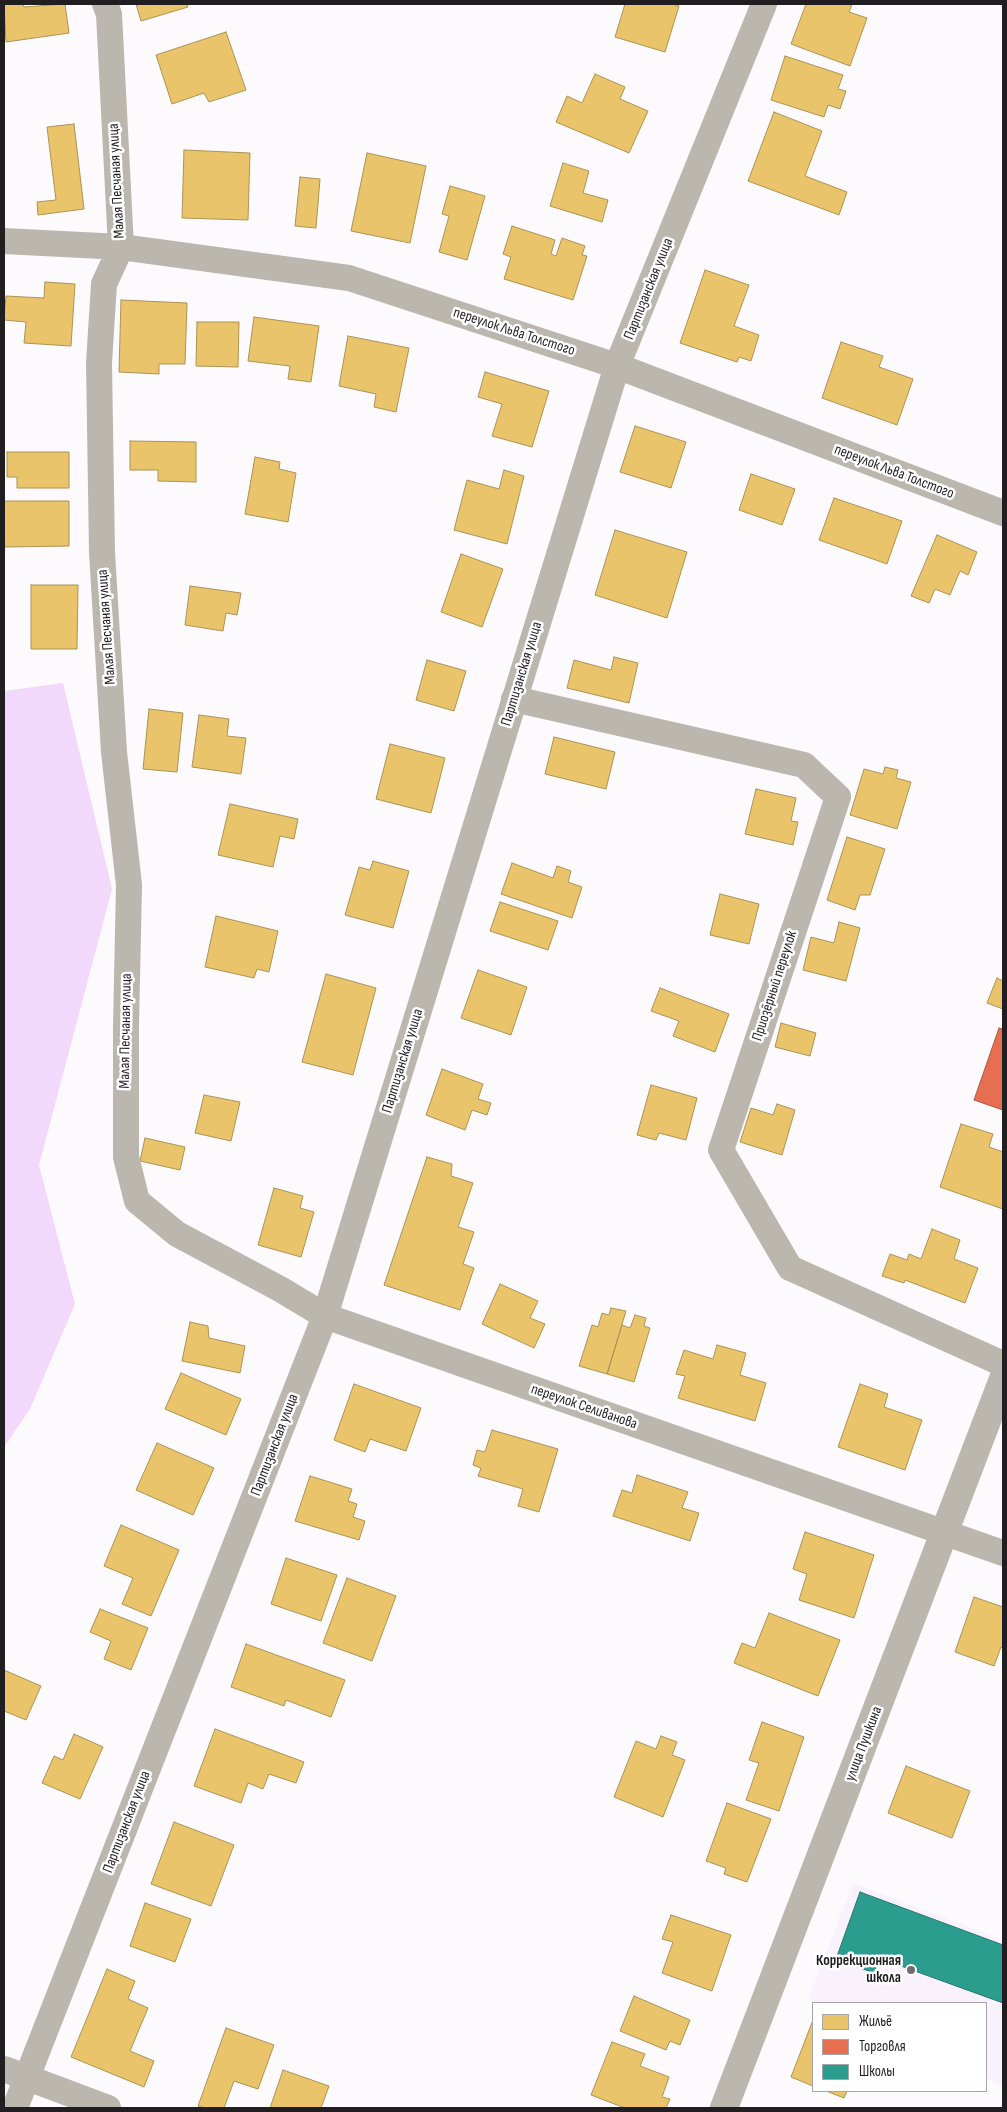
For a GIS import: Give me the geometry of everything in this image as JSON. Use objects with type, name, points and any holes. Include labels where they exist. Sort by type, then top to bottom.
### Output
[{"type":"street","name":"Малая Песчаная улица","points":[[105,4],[109,14],[121,247],[104,284],[99,363],[102,562],[114,752],[129,885],[126,1157],[137,1201],[177,1234]]},
{"type":"street","name":"Партизанская улица","points":[[14,2108],[15,2073],[325,1316],[618,366],[764,4]]},
{"type":"street","name":"переулок Льва Толстого","points":[[4,241],[121,247],[349,278],[618,366],[1003,513]]},
{"type":"street","name":"Приозёрный переулок","points":[[514,699],[804,765],[838,797],[721,1150],[790,1268],[1003,1364]]},
{"type":"street","name":"переулок Селиванова","points":[[177,1234],[280,1289],[325,1316],[1003,1553]]},
{"type":"street","name":"улица Пушкина","points":[[724,2108],[946,1533],[1003,1379]]},
{"type":"street","points":[[15,2073],[108,2108]]},
{"type":"shaded area","points":[[63,683],[112,889],[39,1165],[75,1304],[30,1409],[4,1447],[4,691]]},
{"type":"shaded area","name":"Коррекционная школа","points":[[853,1883],[1003,1940],[1003,2086],[987,2078],[987,2002],[813,2002],[808,2000]]},
{"type":"building: Жильё","points":[[4,4],[23,4],[24,7],[65,4],[69,33],[6,42]]},
{"type":"building: Жильё","points":[[136,4],[187,4],[188,7],[141,21]]},
{"type":"building: Жильё","points":[[625,4],[672,4],[679,6],[665,52],[615,37]]},
{"type":"building: Жильё","points":[[806,4],[852,4],[849,12],[867,18],[850,66],[791,44]]},
{"type":"building: Жильё","points":[[226,32],[246,90],[209,102],[204,93],[172,104],[156,55]]},
{"type":"building: Жильё","points":[[785,56],[843,75],[838,89],[846,91],[840,109],[828,105],[824,117],[771,100]]},
{"type":"building: Жильё","points":[[595,74],[625,87],[620,99],[648,111],[629,153],[556,122],[567,96],[582,103]]},
{"type":"building: Жильё","points":[[774,112],[822,131],[805,176],[847,192],[839,215],[748,181]]},
{"type":"building: Жильё","points":[[74,124],[84,209],[38,215],[37,202],[56,200],[47,127]]},
{"type":"building: Жильё","points":[[184,150],[250,153],[248,220],[182,218]]},
{"type":"building: Жильё","points":[[367,153],[426,166],[410,243],[351,231]]},
{"type":"building: Жильё","points":[[563,163],[589,171],[583,193],[608,200],[602,222],[550,206]]},
{"type":"building: Жильё","points":[[300,177],[320,179],[316,228],[295,226]]},
{"type":"building: Жильё","points":[[450,186],[485,196],[467,260],[439,252],[449,216],[442,214]]},
{"type":"building: Жильё","points":[[512,226],[555,240],[551,254],[556,256],[562,238],[585,246],[582,255],[587,256],[573,300],[504,279],[511,257],[503,254]]},
{"type":"building: Жильё","points":[[705,270],[749,285],[734,326],[759,335],[751,361],[739,357],[737,362],[680,343]]},
{"type":"building: Жильё","points":[[45,282],[75,284],[71,346],[24,343],[26,322],[4,320],[6,296],[44,298]]},
{"type":"building: Жильё","points":[[121,300],[187,303],[185,364],[159,364],[159,374],[119,372]]},
{"type":"building: Жильё","points":[[254,317],[319,326],[311,382],[288,379],[290,366],[248,361]]},
{"type":"building: Жильё","points":[[197,322],[239,322],[238,367],[196,366]]},
{"type":"building: Жильё","points":[[348,336],[409,348],[396,412],[374,407],[376,394],[339,386]]},
{"type":"building: Жильё","points":[[841,342],[883,356],[879,367],[913,379],[897,425],[822,398]]},
{"type":"building: Жильё","points":[[485,372],[549,391],[532,447],[492,436],[502,404],[478,397]]},
{"type":"building: Жильё","points":[[635,426],[686,442],[671,488],[620,472]]},
{"type":"building: Жильё","points":[[130,441],[196,442],[196,482],[158,481],[158,470],[130,470]]},
{"type":"building: Жильё","points":[[7,452],[69,452],[69,488],[17,488],[17,477],[7,477]]},
{"type":"building: Жильё","points":[[255,457],[280,462],[279,469],[296,473],[288,522],[245,514]]},
{"type":"building: Жильё","points":[[504,470],[524,476],[507,544],[454,530],[467,480],[499,489]]},
{"type":"building: Жильё","points":[[751,474],[795,489],[782,525],[739,510]]},
{"type":"building: Жильё","points":[[834,498],[902,521],[887,564],[819,540]]},
{"type":"building: Жильё","points":[[4,501],[69,501],[69,546],[4,547]]},
{"type":"building: Жильё","points":[[615,530],[687,552],[667,618],[595,595]]},
{"type":"building: Жильё","points":[[937,535],[977,552],[968,575],[960,571],[950,595],[935,589],[929,603],[911,596]]},
{"type":"building: Жильё","points":[[461,554],[503,569],[482,627],[441,612]]},
{"type":"building: Жильё","points":[[31,585],[78,585],[77,649],[31,649]]},
{"type":"building: Жильё","points":[[190,586],[241,593],[237,615],[226,613],[223,631],[185,625]]},
{"type":"building: Жильё","points":[[614,657],[638,663],[629,703],[567,688],[574,660],[611,670]]},
{"type":"building: Жильё","points":[[427,660],[466,671],[454,711],[416,700]]},
{"type":"building: Жильё","points":[[149,709],[183,713],[177,772],[143,769]]},
{"type":"building: Жильё","points":[[199,715],[229,719],[227,736],[246,738],[241,774],[192,767]]},
{"type":"building: Жильё","points":[[554,737],[615,752],[606,789],[545,774]]},
{"type":"building: Жильё","points":[[390,744],[445,758],[431,813],[376,799]]},
{"type":"building: Жильё","points":[[885,767],[898,770],[896,778],[911,782],[897,829],[850,815],[864,769],[883,774]]},
{"type":"building: Жильё","points":[[756,789],[796,798],[791,821],[798,822],[793,845],[745,834]]},
{"type":"building: Жильё","points":[[230,804],[298,819],[294,839],[280,836],[273,867],[218,855]]},
{"type":"building: Жильё","points":[[847,837],[885,849],[870,895],[860,895],[855,910],[827,900]]},
{"type":"building: Жильё","points":[[373,861],[409,871],[393,928],[345,915],[359,867],[370,870]]},
{"type":"building: Жильё","points":[[512,863],[553,878],[557,866],[571,871],[568,882],[582,887],[572,918],[501,894]]},
{"type":"building: Жильё","points":[[720,894],[759,904],[749,944],[710,935]]},
{"type":"building: Жильё","points":[[500,902],[558,921],[548,950],[490,931]]},
{"type":"building: Жильё","points":[[216,916],[278,931],[269,972],[257,969],[254,978],[205,967]]},
{"type":"building: Жильё","points":[[839,922],[860,928],[846,981],[803,970],[811,937],[834,943]]},
{"type":"building: Жильё","points":[[478,970],[527,987],[511,1035],[461,1018]]},
{"type":"building: Жильё","points":[[326,974],[376,988],[353,1075],[302,1062]]},
{"type":"building: Жильё","points":[[997,978],[1003,981],[1003,1009],[987,1003]]},
{"type":"building: Жильё","points":[[660,988],[729,1014],[715,1052],[673,1036],[679,1021],[651,1011]]},
{"type":"building: Жильё","points":[[781,1023],[816,1033],[810,1056],[775,1047]]},
{"type":"building: Жильё","points":[[442,1069],[483,1084],[478,1099],[491,1103],[487,1115],[472,1110],[465,1130],[426,1115]]},
{"type":"building: Жильё","points":[[651,1085],[697,1098],[686,1140],[659,1133],[656,1140],[637,1135]]},
{"type":"building: Жильё","points":[[204,1095],[240,1102],[231,1141],[195,1133]]},
{"type":"building: Жильё","points":[[777,1104],[795,1110],[782,1155],[740,1142],[751,1108],[773,1115]]},
{"type":"building: Жильё","points":[[961,1124],[993,1134],[989,1147],[1003,1152],[1003,1209],[940,1187]]},
{"type":"building: Жильё","points":[[145,1138],[185,1147],[180,1170],[140,1161]]},
{"type":"building: Жильё","points":[[427,1157],[452,1164],[451,1176],[473,1183],[458,1227],[474,1232],[463,1264],[474,1268],[460,1310],[384,1285]]},
{"type":"building: Жильё","points":[[274,1188],[303,1196],[300,1208],[314,1212],[301,1257],[258,1245]]},
{"type":"building: Жильё","points":[[932,1229],[960,1240],[954,1259],[978,1268],[965,1303],[905,1280],[904,1283],[882,1276],[890,1254],[907,1260],[909,1254],[921,1259]]},
{"type":"building: Жильё","points":[[500,1284],[538,1301],[530,1318],[545,1324],[534,1348],[482,1324]]},
{"type":"building: Жильё","points":[[611,1308],[626,1311],[607,1374],[579,1366],[592,1325],[598,1327],[602,1313],[609,1315]]},
{"type":"building: Жильё","points":[[635,1315],[646,1318],[644,1326],[650,1328],[634,1382],[607,1374],[622,1325],[630,1328]]},
{"type":"building: Жильё","points":[[190,1322],[208,1326],[209,1338],[245,1346],[240,1373],[182,1361]]},
{"type":"building: Жильё","points":[[717,1345],[746,1353],[740,1375],[766,1383],[755,1421],[678,1398],[685,1376],[676,1374],[684,1350],[713,1359]]},
{"type":"building: Жильё","points":[[181,1373],[241,1399],[226,1435],[165,1409]]},
{"type":"building: Жильё","points":[[354,1384],[421,1408],[406,1451],[370,1439],[365,1452],[334,1440]]},
{"type":"building: Жильё","points":[[860,1384],[888,1394],[884,1407],[922,1420],[905,1470],[838,1447]]},
{"type":"building: Жильё","points":[[492,1430],[558,1449],[539,1512],[518,1506],[523,1489],[478,1476],[481,1468],[473,1465],[477,1450],[485,1452]]},
{"type":"building: Жильё","points":[[157,1443],[214,1468],[193,1515],[136,1490]]},
{"type":"building: Жильё","points":[[637,1475],[688,1492],[682,1508],[699,1513],[690,1541],[613,1516],[622,1490],[632,1493]]},
{"type":"building: Жильё","points":[[310,1476],[352,1489],[348,1501],[357,1504],[353,1517],[365,1521],[359,1540],[295,1521]]},
{"type":"building: Жильё","points":[[121,1525],[179,1550],[151,1616],[122,1604],[133,1578],[104,1566]]},
{"type":"building: Жильё","points":[[805,1532],[874,1555],[854,1618],[799,1600],[807,1574],[793,1569]]},
{"type":"building: Жильё","points":[[286,1558],[337,1575],[321,1621],[271,1604]]},
{"type":"building: Жильё","points":[[347,1578],[396,1596],[372,1661],[323,1643]]},
{"type":"building: Жильё","points":[[974,1597],[1003,1607],[1003,1648],[1001,1647],[994,1666],[955,1652]]},
{"type":"building: Жильё","points":[[100,1609],[148,1628],[131,1670],[104,1659],[111,1641],[90,1632]]},
{"type":"building: Жильё","points":[[769,1613],[840,1640],[818,1696],[734,1663],[742,1643],[755,1648]]},
{"type":"building: Жильё","points":[[246,1644],[345,1680],[331,1717],[286,1700],[284,1706],[231,1687]]},
{"type":"building: Жильё","points":[[4,1670],[41,1686],[26,1720],[4,1711]]},
{"type":"building: Жильё","points":[[762,1722],[804,1737],[779,1811],[746,1800],[759,1763],[749,1760]]},
{"type":"building: Жильё","points":[[215,1729],[304,1762],[296,1783],[269,1774],[263,1789],[248,1783],[241,1803],[194,1786]]},
{"type":"building: Жильё","points":[[74,1734],[103,1747],[80,1799],[42,1783],[54,1756],[63,1760]]},
{"type":"building: Жильё","points":[[661,1736],[677,1742],[672,1755],[685,1760],[663,1817],[614,1797],[636,1741],[656,1749]]},
{"type":"building: Жильё","points":[[906,1766],[970,1791],[952,1838],[888,1813]]},
{"type":"building: Жильё","points":[[727,1803],[771,1819],[747,1882],[724,1874],[726,1868],[706,1861]]},
{"type":"building: Жильё","points":[[174,1822],[234,1845],[211,1906],[151,1884]]},
{"type":"building: Жильё","points":[[145,1903],[191,1919],[175,1962],[130,1946]]},
{"type":"building: Жильё","points":[[671,1915],[731,1935],[712,1991],[662,1973],[673,1942],[662,1939]]},
{"type":"building: Жильё","points":[[107,1969],[135,1981],[128,1999],[148,2008],[130,2051],[154,2061],[144,2087],[71,2057]]},
{"type":"building: Жильё","points":[[634,1996],[690,2020],[680,2045],[670,2041],[666,2050],[620,2031]]},
{"type":"building: Жильё","points":[[812,2023],[812,2086],[791,2077]]},
{"type":"building: Жильё","points":[[226,2028],[274,2045],[258,2089],[234,2081],[224,2108],[198,2106]]},
{"type":"building: Жильё","points":[[612,2042],[645,2054],[640,2066],[669,2077],[662,2097],[670,2099],[666,2108],[625,2108],[591,2095]]},
{"type":"building: Жильё","points":[[283,2070],[329,2086],[321,2108],[270,2108]]},
{"type":"building: Жильё","points":[[829,2092],[847,2092],[844,2098]]},
{"type":"building: Торговля","points":[[999,1028],[1003,1029],[1003,1110],[974,1100]]},
{"type":"building: Школы","points":[[860,1892],[1003,1945],[1003,2003],[879,1958],[874,1973],[836,1959]]},
{"type":"place","name":"Коррекционная школа","points":[[911,1970]]}]
